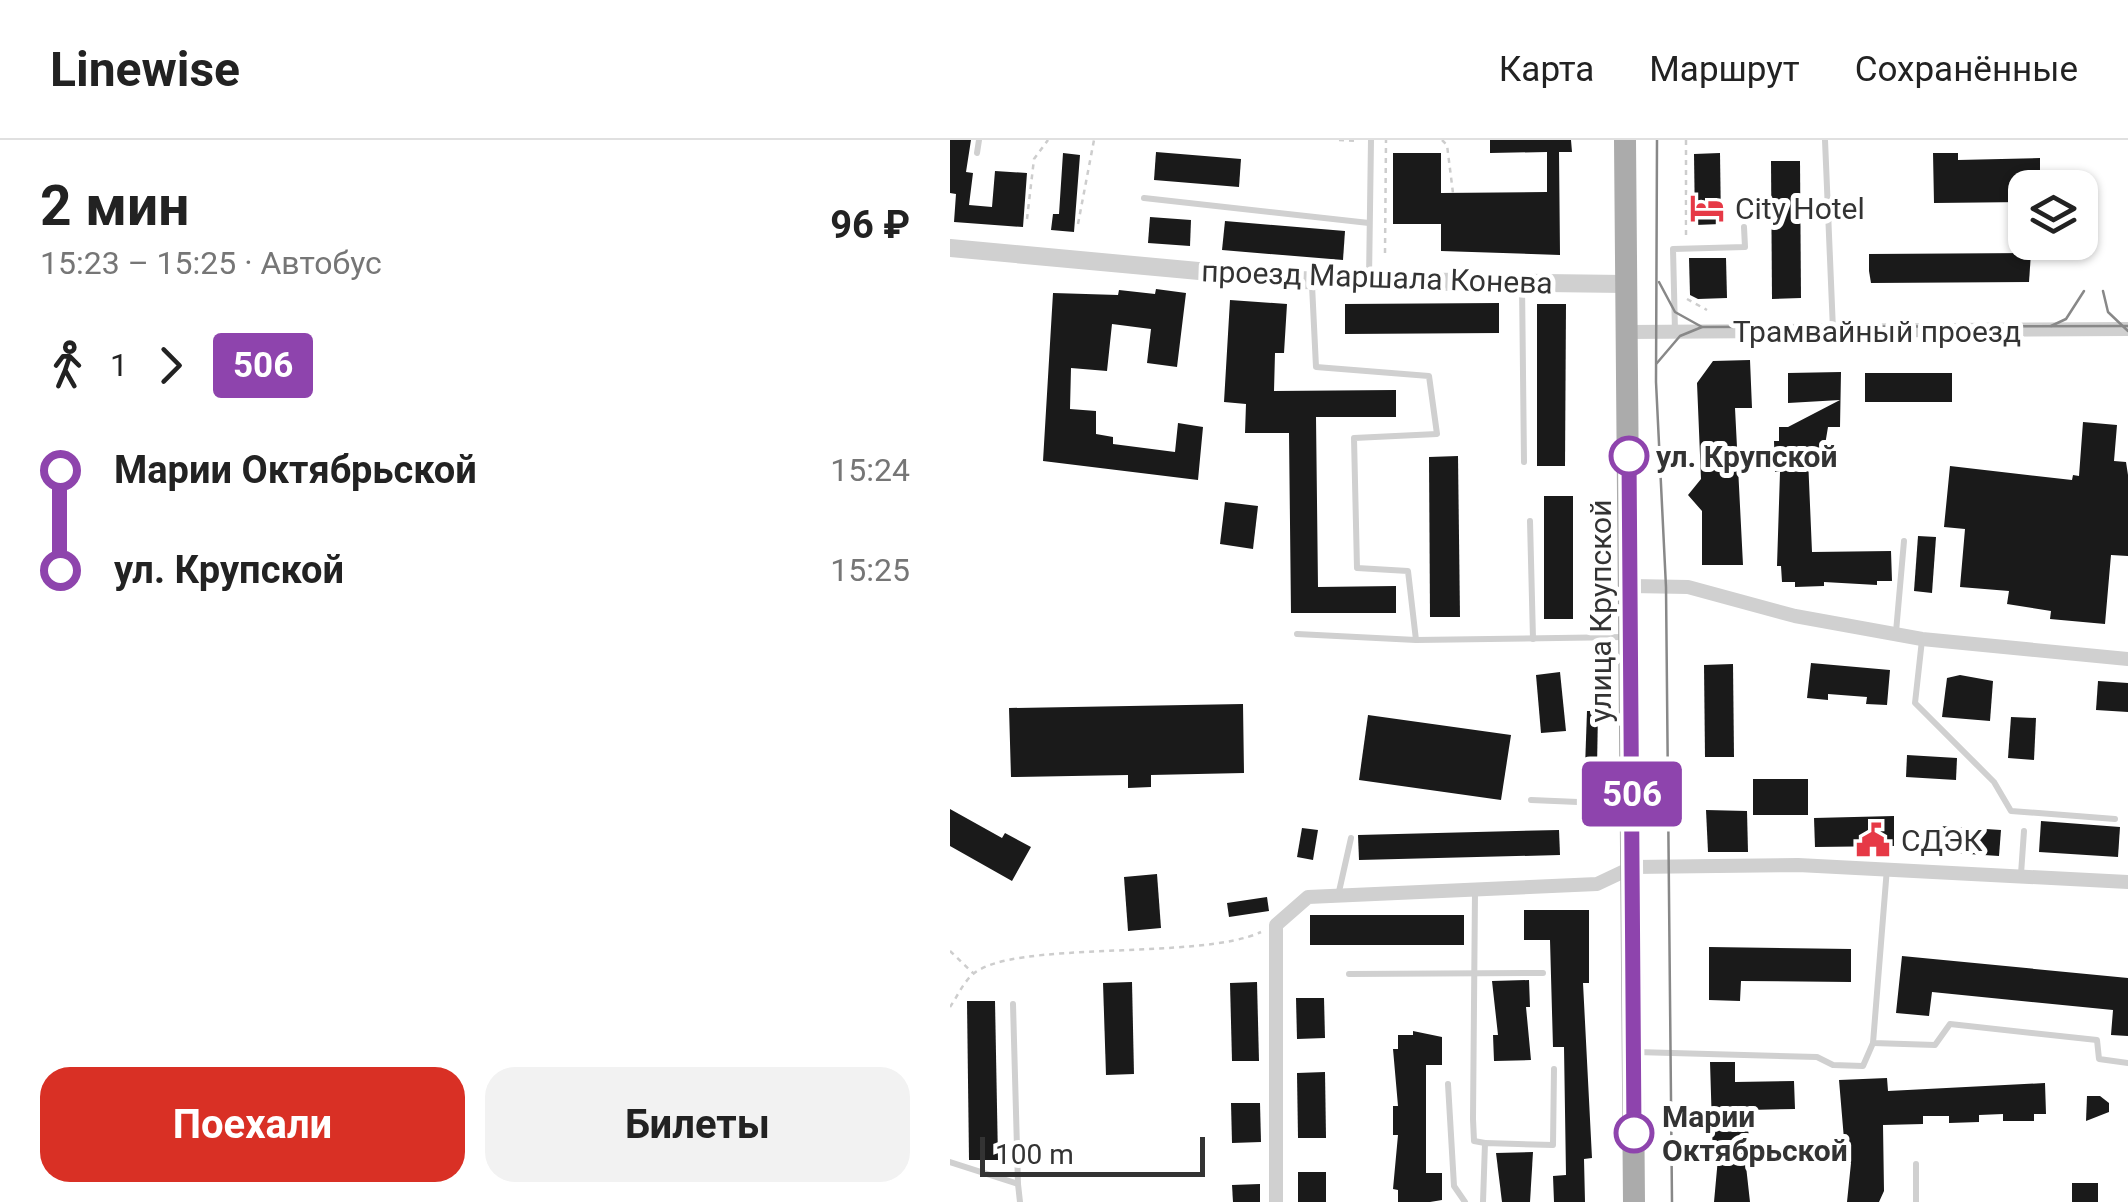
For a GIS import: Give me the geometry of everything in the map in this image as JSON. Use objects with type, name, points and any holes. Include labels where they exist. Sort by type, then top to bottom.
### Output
[{"type":"main road","name":"улица Крупской","points":[[1625,140],[1634,1202]]},
{"type":"street","name":"проезд Маршала Конева","points":[[950,248],[1312,281],[1625,284]]},
{"type":"street","name":"Трамвайный проезд","points":[[1627,332],[2128,330]]},
{"type":"street","points":[[1631,586],[1688,587],[1795,616],[1922,638],[2128,660]]},
{"type":"street","points":[[1276,1202],[1276,925],[1308,897],[1598,884],[1633,867],[1887,868],[2128,882]]},
{"type":"lane","points":[[976,153],[979,140]]},
{"type":"lane","points":[[1825,140],[1833,331]]},
{"type":"lane","points":[[1369,281],[1371,141]]},
{"type":"lane","points":[[1144,198],[1369,223]]},
{"type":"lane","points":[[1675,332],[1672,249],[1744,247],[1744,227]]},
{"type":"lane","points":[[1312,281],[1316,368],[1429,376],[1437,434],[1354,438],[1357,568],[1408,571],[1416,640]]},
{"type":"lane","points":[[1522,282],[1524,462]]},
{"type":"lane","points":[[1530,521],[1533,639]]},
{"type":"lane","points":[[1896,632],[1904,542]]},
{"type":"lane","points":[[1297,634],[1416,640],[1631,637]]},
{"type":"lane","points":[[1922,638],[1914,703],[1994,782],[2012,811],[2115,818]]},
{"type":"lane","points":[[1531,800],[1632,804]]},
{"type":"lane","points":[[2021,875],[2024,831]]},
{"type":"lane","points":[[1338,896],[1351,838]]},
{"type":"lane","points":[[1634,1052],[1817,1057],[1833,1065],[1863,1066],[1873,1043],[1887,868]]},
{"type":"lane","points":[[1475,892],[1474,1141],[1553,1145],[1554,1069]]},
{"type":"lane","points":[[1349,974],[1543,973]]},
{"type":"lane","points":[[1013,1004],[1020,1202]]},
{"type":"lane","points":[[1873,1043],[1935,1045],[1950,1024],[2097,1040],[2099,1059],[2128,1063]]},
{"type":"lane","points":[[1448,1084],[1454,1186],[1466,1202]]},
{"type":"lane","points":[[1482,1202],[1485,1143]]},
{"type":"lane","points":[[950,1162],[1018,1184]]},
{"type":"lane","points":[[1916,1164],[1916,1202]]},
{"type":"path","points":[[1027,219],[1034,158],[1048,140]]},
{"type":"path","points":[[1078,224],[1094,140]]},
{"type":"path","points":[[1339,140],[1371,141]]},
{"type":"path","points":[[1385,253],[1386,140]]},
{"type":"path","points":[[1442,140],[1447,144],[1453,193]]},
{"type":"path","points":[[1684,248],[1686,140]]},
{"type":"path","points":[[1682,294],[1707,310]]},
{"type":"path","points":[[950,1007],[973,973],[1019,959],[1182,947],[1254,936],[1276,925]]},
{"type":"path","points":[[950,951],[973,973]]},
{"type":"building","points":[[950,140],[971,140],[966,172],[973,173],[969,205],[992,207],[995,171],[1027,173],[1023,227],[954,222],[956,194],[950,193]]},
{"type":"building","points":[[1490,140],[1571,140],[1572,152],[1559,152],[1560,255],[1441,251],[1441,224],[1393,224],[1393,153],[1441,153],[1441,193],[1547,192],[1547,152],[1490,153]]},
{"type":"building","points":[[1156,152],[1241,159],[1239,187],[1154,180]]},
{"type":"building","points":[[1063,153],[1080,155],[1074,232],[1051,230],[1053,214],[1059,214]]},
{"type":"building","points":[[1720,153],[1721,224],[1695,225],[1694,154]]},
{"type":"building","points":[[1933,153],[1958,153],[1958,160],[2040,158],[2040,170],[2008,170],[2008,202],[1934,203]]},
{"type":"building","points":[[1771,161],[1800,161],[1801,298],[1772,299]]},
{"type":"building","points":[[1150,217],[1191,220],[1190,246],[1148,243]]},
{"type":"building","points":[[1225,221],[1345,231],[1343,260],[1222,250]]},
{"type":"building","points":[[2008,253],[2008,260],[2031,260],[2029,282],[1871,283],[1869,254]]},
{"type":"building","points":[[1689,258],[1726,258],[1727,298],[1698,299],[1690,295]]},
{"type":"building","points":[[1156,289],[1186,293],[1177,367],[1147,363],[1151,329],[1112,324],[1107,371],[1071,368],[1070,409],[1096,411],[1096,434],[1113,437],[1113,444],[1175,452],[1178,423],[1203,427],[1198,480],[1043,461],[1053,293],[1118,295],[1119,290],[1155,294]]},
{"type":"building","points":[[1230,300],[1287,304],[1284,353],[1275,353],[1274,391],[1396,390],[1396,417],[1316,417],[1318,587],[1396,586],[1396,613],[1291,613],[1289,433],[1245,433],[1246,404],[1224,402]]},
{"type":"building","points":[[1499,303],[1499,333],[1345,334],[1345,304]]},
{"type":"building","points":[[1537,304],[1566,304],[1565,466],[1537,466]]},
{"type":"building","points":[[1750,360],[1752,408],[1735,408],[1743,565],[1702,565],[1702,511],[1688,495],[1701,479],[1697,383],[1713,361]]},
{"type":"building","points":[[1841,372],[1840,427],[1828,427],[1823,457],[1808,458],[1812,552],[1891,551],[1892,581],[1877,581],[1877,585],[1824,582],[1824,586],[1795,587],[1795,582],[1782,582],[1781,566],[1777,566],[1780,472],[1775,472],[1774,441],[1779,441],[1779,427],[1788,427],[1840,400],[1788,403],[1788,373]]},
{"type":"building","points":[[1865,373],[1952,373],[1952,402],[1865,402]]},
{"type":"building","points":[[2083,422],[2117,425],[2114,461],[2126,462],[2128,475],[2128,556],[2111,555],[2105,624],[2050,619],[2051,611],[2007,604],[2009,591],[1960,587],[1965,529],[1944,527],[1950,466],[2072,480],[2073,475],[2079,476]]},
{"type":"building","points":[[1458,456],[1460,617],[1430,617],[1429,457]]},
{"type":"building","points":[[1544,496],[1573,496],[1573,619],[1544,619]]},
{"type":"building","points":[[1225,502],[1258,506],[1253,549],[1220,544]]},
{"type":"building","points":[[1918,536],[1936,537],[1932,593],[1914,591]]},
{"type":"building","points":[[1811,663],[1890,670],[1887,705],[1866,704],[1867,697],[1828,694],[1828,700],[1807,698]]},
{"type":"building","points":[[1733,664],[1734,757],[1705,757],[1704,665]]},
{"type":"building","points":[[1560,672],[1566,731],[1541,733],[1536,675]]},
{"type":"building","points":[[1960,675],[1993,681],[1990,721],[1942,717],[1947,678]]},
{"type":"building","points":[[2098,681],[2128,683],[2128,712],[2096,710]]},
{"type":"building","points":[[1243,704],[1244,773],[1151,775],[1151,787],[1128,788],[1128,775],[1011,777],[1009,708]]},
{"type":"building","points":[[1587,711],[1598,711],[1597,768],[1585,768]]},
{"type":"building","points":[[1368,715],[1511,735],[1501,800],[1359,780]]},
{"type":"building","points":[[2011,717],[2036,718],[2034,760],[2008,758]]},
{"type":"building","points":[[1907,755],[1957,758],[1956,780],[1906,777]]},
{"type":"building","points":[[1753,779],[1808,779],[1808,815],[1753,815]]},
{"type":"building","points":[[950,809],[1002,838],[1005,833],[1031,847],[1012,881],[950,846]]},
{"type":"building","points":[[1706,810],[1747,811],[1748,852],[1708,852]]},
{"type":"building","points":[[1894,816],[1894,846],[1815,847],[1814,818]]},
{"type":"building","points":[[2041,821],[2120,827],[2118,857],[2039,852]]},
{"type":"building","points":[[1940,826],[2001,830],[1999,856],[1938,852]]},
{"type":"building","points":[[1302,828],[1318,830],[1313,860],[1297,857]]},
{"type":"building","points":[[1559,830],[1560,855],[1359,860],[1358,835]]},
{"type":"building","points":[[1157,874],[1161,928],[1128,931],[1124,877]]},
{"type":"building","points":[[1267,897],[1269,911],[1229,917],[1227,903]]},
{"type":"building","points":[[1524,910],[1589,910],[1589,983],[1583,983],[1592,1158],[1584,1159],[1585,1202],[1554,1202],[1553,1176],[1566,1175],[1564,1047],[1553,1047],[1550,940],[1524,940]]},
{"type":"building","points":[[1310,915],[1464,915],[1464,945],[1310,945]]},
{"type":"building","points":[[1709,947],[1851,949],[1851,982],[1741,981],[1740,1001],[1709,1000]]},
{"type":"building","points":[[1902,956],[2128,978],[2128,1036],[2111,1035],[2113,1010],[1932,992],[1929,1016],[1896,1013]]},
{"type":"building","points":[[1529,980],[1530,1007],[1526,1007],[1531,1060],[1494,1061],[1493,1035],[1498,1035],[1492,981]]},
{"type":"building","points":[[1132,982],[1134,1074],[1106,1075],[1103,983]]},
{"type":"building","points":[[1257,982],[1259,1061],[1232,1061],[1230,983]]},
{"type":"building","points":[[1296,998],[1324,998],[1325,1038],[1297,1039]]},
{"type":"building","points":[[967,1001],[995,1001],[998,1160],[969,1160]]},
{"type":"building","points":[[1413,1031],[1442,1037],[1442,1065],[1426,1065],[1426,1173],[1442,1173],[1442,1200],[1430,1202],[1398,1202],[1398,1190],[1393,1189],[1398,1135],[1393,1135],[1393,1106],[1398,1106],[1393,1049],[1398,1049],[1398,1035],[1413,1035]]},
{"type":"building","points":[[1710,1062],[1735,1062],[1735,1082],[1794,1081],[1795,1109],[1748,1110],[1749,1157],[1745,1157],[1750,1202],[1714,1202],[1718,1158],[1713,1159]]},
{"type":"building","points":[[1325,1072],[1326,1138],[1298,1138],[1297,1073]]},
{"type":"building","points":[[1887,1078],[1888,1091],[2045,1083],[2046,1114],[2034,1114],[2034,1121],[2003,1121],[2003,1114],[1979,1115],[1979,1122],[1949,1123],[1949,1116],[1923,1116],[1923,1124],[1883,1125],[1884,1191],[1879,1202],[1847,1202],[1851,1163],[1846,1163],[1839,1080]]},
{"type":"building","points":[[2087,1096],[2100,1096],[2109,1103],[2109,1112],[2086,1121]]},
{"type":"building","points":[[1231,1103],[1260,1103],[1261,1142],[1232,1143]]},
{"type":"building","points":[[1533,1152],[1530,1202],[1502,1202],[1496,1153]]},
{"type":"building","points":[[1298,1172],[1326,1172],[1326,1202],[1298,1202]]},
{"type":"building","points":[[2072,1183],[2098,1183],[2098,1202],[2072,1202]]},
{"type":"building","points":[[1260,1184],[1260,1202],[1233,1202],[1232,1185]]},
{"type":"tram line","points":[[1657,140],[1656,382],[1666,587],[1672,1202]]},
{"type":"tram line","points":[[1659,282],[1675,312],[1702,327]]},
{"type":"tram line","points":[[2051,326],[2066,319],[2084,291]]},
{"type":"tram line","points":[[2103,291],[2108,312],[2128,331]]},
{"type":"tram line","points":[[1657,363],[1680,336],[1702,327],[2128,326]]},
{"type":"bus line","name":"506","points":[[1629,456],[1634,1133]]},
{"type":"place","name":"City Hotel","points":[[1707,208]]},
{"type":"place","name":"ул. Крупской","points":[[1629,456]]},
{"type":"place","name":"СДЭК","points":[[1873,840]]},
{"type":"place","name":"Марии Октябрьской","points":[[1634,1133]]}]
